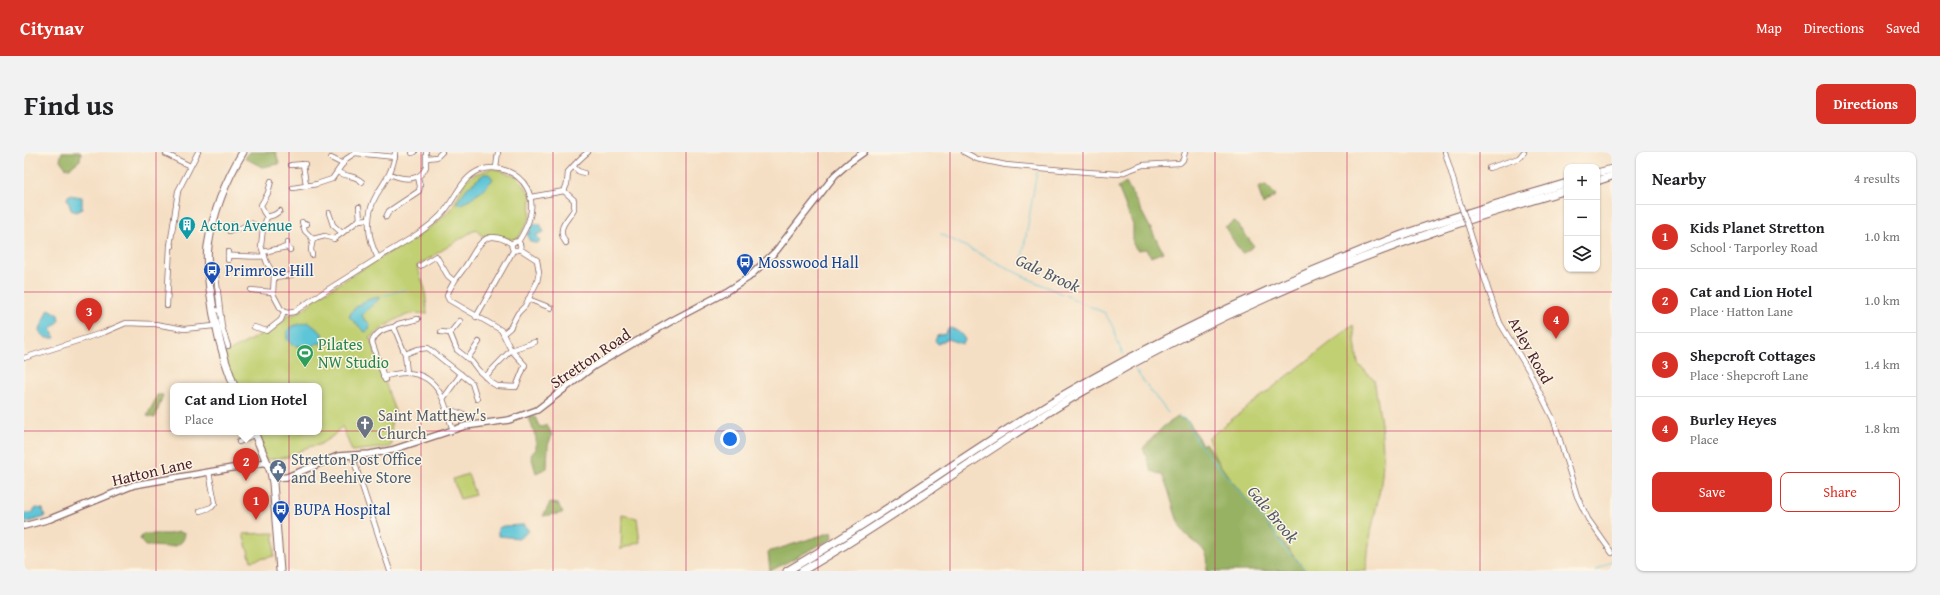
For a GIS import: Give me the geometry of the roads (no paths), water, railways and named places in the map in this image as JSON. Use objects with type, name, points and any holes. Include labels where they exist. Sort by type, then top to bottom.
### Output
[{"type":"highway","points":[[233,383],[214,326],[216,311],[208,268],[208,246],[225,189],[243,152]]},
{"type":"highway","points":[[1600,173],[1612,169]]},
{"type":"highway","points":[[1600,180],[1612,176]]},
{"type":"highway","points":[[787,571],[851,533],[994,437],[1038,410],[1130,357],[1182,330],[1287,281],[1401,236],[1472,212],[1564,184]]},
{"type":"highway","points":[[802,571],[881,522],[999,442],[1128,366],[1187,336],[1294,286],[1392,247],[1467,221],[1564,191]]},
{"type":"highway","points":[[256,435],[272,478],[276,501],[280,571]]},
{"type":"main road","name":"Stretton Road","points":[[272,478],[287,477],[338,456],[370,454],[392,450],[453,430],[479,423],[515,418],[537,410],[594,366],[738,285],[760,268],[776,251],[835,175],[844,166],[864,152]]},
{"type":"main road","name":"Hatton Lane","points":[[24,526],[50,518],[128,487],[267,462]]},
{"type":"street","points":[[167,306],[171,246],[178,191],[198,152]]},
{"type":"street","points":[[293,188],[317,184],[332,179],[349,155],[357,152],[395,155],[390,174],[373,201],[369,219],[370,238],[378,258]]},
{"type":"street","points":[[390,174],[409,179],[418,177],[426,169],[426,152]]},
{"type":"street","points":[[427,158],[437,157],[442,152]]},
{"type":"street","points":[[496,168],[498,152]]},
{"type":"street","points":[[564,191],[567,184],[568,172],[574,167],[580,158],[588,152]]},
{"type":"street","points":[[964,152],[977,159],[1006,165],[1119,174],[1143,165],[1180,163],[1183,160],[1185,152]]},
{"type":"street","name":"Arley Road","points":[[1445,152],[1494,309],[1506,333],[1529,371],[1554,421],[1577,496],[1592,525],[1612,553]]},
{"type":"street","points":[[1489,168],[1519,158],[1524,152]]},
{"type":"street","points":[[166,154],[190,166]]},
{"type":"street","points":[[331,158],[343,164]]},
{"type":"street","points":[[291,165],[305,164],[306,185]]},
{"type":"street","points":[[574,167],[578,171],[584,173]]},
{"type":"street","points":[[284,312],[294,312],[432,223],[445,211],[469,177],[480,170],[496,168],[509,172],[519,178],[526,186],[531,197],[531,215],[518,242],[520,249]]},
{"type":"street","points":[[338,172],[344,176],[357,178],[362,182]]},
{"type":"street","points":[[386,217],[389,211],[419,191],[420,186],[418,177]]},
{"type":"street","points":[[272,181],[268,193],[261,205],[267,216],[263,228],[261,244],[274,277],[272,292],[275,300],[284,312]]},
{"type":"street","points":[[531,197],[564,191]]},
{"type":"street","points":[[564,191],[573,199],[575,205],[574,211],[566,219],[563,226],[563,236],[567,243]]},
{"type":"street","points":[[359,207],[360,220]]},
{"type":"street","points":[[267,216],[274,215],[280,211]]},
{"type":"street","points":[[329,213],[333,225],[342,233]]},
{"type":"street","points":[[313,239],[325,236],[334,239],[360,220],[369,219]]},
{"type":"street","points":[[232,228],[241,228],[250,223],[263,228]]},
{"type":"street","points":[[304,224],[305,231],[313,239]]},
{"type":"street","points":[[450,333],[457,350],[468,358],[495,386],[513,388],[518,385],[526,365],[511,350],[504,333],[449,300],[446,296],[454,281],[482,240],[497,237],[512,244],[518,242]]},
{"type":"street","points":[[313,239],[311,249],[314,256]]},
{"type":"street","points":[[476,317],[513,250],[512,244]]},
{"type":"street","points":[[228,256],[249,255],[258,257],[288,246]]},
{"type":"street","points":[[504,333],[510,328],[528,299],[537,282],[539,272],[537,260],[520,249],[513,250]]},
{"type":"street","points":[[420,266],[436,256],[448,276],[454,281]]},
{"type":"street","points":[[216,275],[216,311],[228,346]]},
{"type":"street","points":[[274,277],[292,275]]},
{"type":"street","points":[[251,290],[272,292]]},
{"type":"street","points":[[528,299],[551,308]]},
{"type":"street","points":[[254,327],[267,331],[281,320],[284,312]]},
{"type":"street","points":[[415,319],[383,330],[373,340],[373,346],[384,379],[399,372],[428,379],[443,399],[453,430]]},
{"type":"street","points":[[450,333],[460,320]]},
{"type":"street","points":[[24,358],[106,332],[126,323],[155,324],[184,329],[214,326]]},
{"type":"street","points":[[394,327],[405,354],[407,373]]},
{"type":"street","points":[[441,332],[450,333]]},
{"type":"street","points":[[468,358],[479,342]]},
{"type":"street","points":[[485,377],[511,350],[533,345]]},
{"type":"street","points":[[405,354],[418,349],[428,348],[472,383],[479,392],[477,399]]},
{"type":"street","points":[[443,399],[461,374]]},
{"type":"street","points":[[446,410],[451,409],[457,413],[464,414]]},
{"type":"street","points":[[239,442],[251,435]]},
{"type":"street","points":[[352,455],[390,571]]},
{"type":"street","points":[[200,511],[212,507],[214,503],[209,472]]},
{"type":"water","points":[[484,174],[489,174],[493,179],[484,190],[460,205],[457,202],[467,188]]},
{"type":"water","points":[[69,195],[82,197],[82,209],[76,212],[71,210],[67,198]]},
{"type":"water","points":[[535,223],[540,224],[544,232],[536,235],[540,240],[538,243],[533,243],[530,241],[527,233],[531,233],[529,230]]},
{"type":"water","points":[[379,297],[379,299],[362,315],[370,324],[369,330],[365,332],[349,317],[354,309],[361,303]]},
{"type":"water","points":[[49,309],[58,314],[59,321],[51,330],[55,338],[46,338],[39,331]]},
{"type":"water","points":[[308,322],[322,333],[323,344],[317,343],[312,348],[292,345],[287,339],[287,331],[293,326]]},
{"type":"water","points":[[949,328],[956,330],[962,336],[965,340],[963,344],[947,339],[938,344],[935,341],[937,336],[945,334]]},
{"type":"water","points":[[36,508],[43,509],[45,517],[24,523],[24,513],[32,513]]},
{"type":"water","points":[[524,525],[529,531],[520,538],[498,536],[498,528],[503,526]]},
{"type":"waterway","points":[[1021,265],[1037,171]]},
{"type":"waterway","name":"Gale Brook","points":[[941,234],[1029,279],[1105,313],[1114,329],[1116,339],[1123,354]]},
{"type":"waterway","points":[[383,296],[406,289]]},
{"type":"waterway","name":"Gale Brook","points":[[1135,370],[1168,413]]},
{"type":"waterway","name":"Gale Brook","points":[[1179,417],[1185,419],[1198,443],[1275,533],[1286,551],[1297,559],[1306,571]]},
{"type":"waterway","points":[[1595,571],[1612,561]]},
{"type":"place","name":"Acton Avenue","points":[[187,240]]},
{"type":"place","name":"Mosswood Hall","points":[[745,277]]},
{"type":"place","name":"Primrose Hill","points":[[212,285]]},
{"type":"place","name":"Shepcroft Cottages","points":[[89,331]]},
{"type":"place","name":"Burley Heyes","points":[[1556,339]]},
{"type":"place","name":"Pilates NW Studio","points":[[305,368]]},
{"type":"place","name":"Saint Matthew's Church","points":[[365,439]]},
{"type":"place","name":"Cat and Lion Hotel","points":[[246,481]]},
{"type":"place","name":"Stretton Post Office and Beehive Store","points":[[278,483]]},
{"type":"place","name":"Kids Planet Stretton","points":[[256,520]]},
{"type":"place","name":"BUPA Hospital","points":[[281,524]]}]
